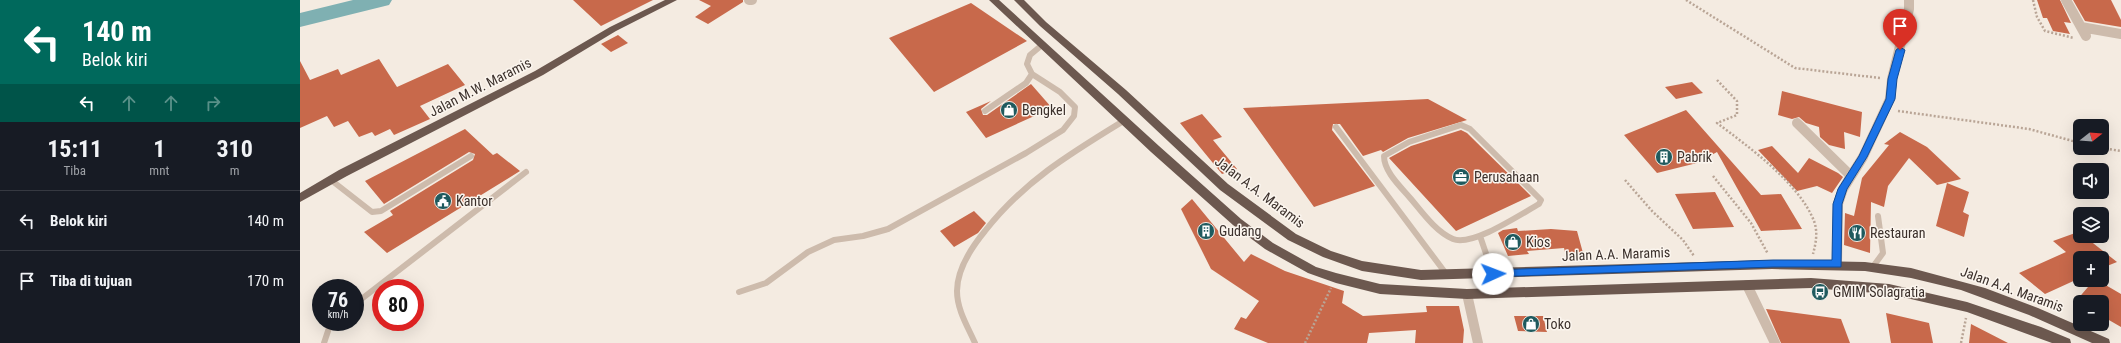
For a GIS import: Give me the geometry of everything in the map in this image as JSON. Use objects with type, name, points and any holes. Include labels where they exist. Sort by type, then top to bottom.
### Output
[{"type":"highway","name":"Jalan M.W. Maramis","points":[[300,198],[331,180],[539,73],[613,29],[672,0]]},
{"type":"highway","points":[[994,0],[1193,184],[1252,234],[1269,246],[1312,270],[1336,278],[1380,289],[1468,294],[1811,283],[1889,289],[1967,308],[2037,331],[2065,343]]},
{"type":"highway","name":"Jalan A.A. Maramis","points":[[1019,0],[1043,24],[1122,92],[1192,159],[1230,191],[1292,237],[1327,254],[1362,266],[1404,273],[1447,275],[1701,266],[1837,264],[1911,273],[1976,290],[2074,328],[2104,343]]},
{"type":"highway","points":[[1026,30],[1043,24]]},
{"type":"street","points":[[1837,264],[1838,204],[1850,176],[1863,157],[1890,99],[1892,79],[1909,10],[1909,0]]},
{"type":"street","points":[[2066,0],[2086,36]]},
{"type":"street","points":[[2081,26],[2121,34]]},
{"type":"street","points":[[1797,122],[1850,176]]},
{"type":"street","points":[[1747,285],[1776,343]]},
{"type":"street","points":[[1468,294],[1478,343]]},
{"type":"lane","points":[[739,292],[766,283],[808,252],[834,240],[863,236],[888,229],[1026,154],[1063,130],[1074,116],[1075,107],[1060,92],[1032,74],[1027,64],[1030,55],[1042,44]]},
{"type":"lane","points":[[984,111],[1007,98],[1026,83],[1032,74]]},
{"type":"lane","points":[[975,343],[956,293],[957,280],[963,264],[975,244],[1007,204],[1020,192],[1084,146],[1125,120]]},
{"type":"lane","points":[[1461,125],[1470,129],[1541,200],[1539,204],[1480,236],[1455,240],[1447,237],[1415,204],[1389,172],[1384,164],[1384,156],[1409,142],[1461,125]]},
{"type":"lane","points":[[1336,127],[1447,275]]},
{"type":"lane","points":[[331,180],[372,212],[381,211],[471,156]]},
{"type":"lane","points":[[364,297],[526,172]]},
{"type":"lane","points":[[1872,268],[1883,253],[1882,236],[1878,216]]},
{"type":"lane","points":[[1480,236],[1493,274]]},
{"type":"lane","points":[[324,343],[328,331]]},
{"type":"path","points":[[1686,0],[1722,24],[1795,68],[1843,75],[1892,79]]},
{"type":"path","points":[[2033,0],[2038,17],[2045,31],[2085,40],[2086,36]]},
{"type":"path","points":[[1717,80],[1737,102],[1737,115],[1717,123],[1750,149],[1773,171],[1805,205],[1814,221],[1818,240],[1809,264]]},
{"type":"path","points":[[1886,109],[2029,129],[2073,141]]},
{"type":"path","points":[[2109,149],[2121,151]]},
{"type":"path","points":[[1712,176],[1751,223],[1773,264]]},
{"type":"path","points":[[1625,180],[1652,211],[1683,240],[1701,266]]},
{"type":"path","points":[[1305,343],[1323,302],[1336,278]]},
{"type":"path","points":[[1961,343],[1967,308]]},
{"type":"building","points":[[573,0],[653,0],[601,26]]},
{"type":"building","points":[[699,0],[743,0],[743,2],[708,24],[695,17],[711,6]]},
{"type":"building","points":[[2037,0],[2060,0],[2071,23],[2064,22],[2070,34],[2053,31],[2047,18],[2043,18]]},
{"type":"building","points":[[2073,0],[2111,0],[2121,20],[2121,27],[2085,21]]},
{"type":"building","points":[[971,3],[1027,41],[934,92],[889,38]]},
{"type":"building","points":[[618,35],[628,43],[611,52],[601,44]]},
{"type":"building","points":[[379,59],[397,87],[448,64],[465,85],[420,106],[430,119],[394,135],[390,129],[375,136],[372,132],[359,137],[348,121],[334,127],[327,116],[300,128],[300,61],[310,80],[338,69],[341,75]]},
{"type":"building","points":[[1692,82],[1703,93],[1676,99],[1665,87]]},
{"type":"building","name":"Bengkel","points":[[1031,84],[1052,108],[986,138],[966,112],[991,101],[981,109],[983,115],[987,115]]},
{"type":"building","points":[[1782,91],[1862,112],[1860,137],[1844,132],[1845,149],[1829,145],[1820,137],[1819,127],[1806,123],[1799,117],[1792,119],[1778,115]]},
{"type":"building","points":[[1428,99],[1467,120],[1408,138],[1383,152],[1381,150],[1363,156],[1340,124],[1333,124],[1332,130],[1375,186],[1314,207],[1243,108]]},
{"type":"building","name":"Pabrik","points":[[1686,110],[1761,195],[1781,194],[1802,229],[1761,231],[1717,152],[1697,163],[1657,173],[1624,135]]},
{"type":"building","points":[[1202,114],[1222,137],[1213,140],[1237,169],[1222,174],[1180,123]]},
{"type":"building","points":[[465,129],[493,155],[497,153],[520,171],[387,253],[364,232],[393,215],[390,211],[473,160],[475,154],[469,152],[384,204],[365,181]]},
{"type":"building","name":"Perusahaan","points":[[1461,130],[1467,133],[1531,196],[1456,231],[1389,158],[1411,146]]},
{"type":"building","points":[[1900,132],[1927,147],[1961,179],[1937,185],[1909,158],[1888,186],[1884,207],[1871,202],[1870,253],[1844,245],[1845,213],[1854,216],[1862,178],[1889,145],[1884,144]]},
{"type":"building","points":[[1772,146],[1798,173],[1809,158],[1843,177],[1832,193],[1817,186],[1797,191],[1758,150]]},
{"type":"building","points":[[1947,183],[1969,192],[1963,212],[1969,215],[1964,237],[1936,226]]},
{"type":"building","points":[[1715,192],[1734,227],[1693,229],[1675,194]]},
{"type":"building","points":[[1192,199],[1244,262],[1251,254],[1285,271],[1344,291],[1342,303],[1363,316],[1427,312],[1426,306],[1459,306],[1464,330],[1463,343],[1415,343],[1416,330],[1369,333],[1367,343],[1268,343],[1234,329],[1241,317],[1246,319],[1259,301],[1211,269],[1181,209]]},
{"type":"building","points":[[974,211],[986,223],[978,233],[954,247],[940,231]]},
{"type":"building","points":[[1517,228],[1518,231],[1551,229],[1577,231],[1583,253],[1565,252],[1564,248],[1527,251],[1529,254],[1508,256],[1498,233],[1503,230]]},
{"type":"building","points":[[2073,234],[2073,243],[2093,243],[2103,251],[2073,251],[2073,281],[2045,294],[2019,273],[2066,252],[2053,241]]},
{"type":"building","points":[[2109,256],[2117,262],[2109,265]]},
{"type":"building","points":[[2088,287],[2109,287],[2121,294],[2121,327],[2109,320],[2109,295],[2081,295]]},
{"type":"building","points":[[1766,309],[1841,319],[1850,343],[1781,343]]},
{"type":"building","points":[[1886,313],[1929,323],[1933,343],[1891,343]]},
{"type":"building","name":"Toko","points":[[1514,316],[1543,316],[1547,332],[1518,331]]},
{"type":"building","points":[[1971,324],[2008,343],[1969,343]]},
{"type":"waterway","points":[[300,20],[381,0]]},
{"type":"place","name":"Bengkel","points":[[1009,110]]},
{"type":"place","name":"Pabrik","points":[[1664,157]]},
{"type":"place","name":"Perusahaan","points":[[1461,177]]},
{"type":"place","name":"Kantor","points":[[443,201]]},
{"type":"place","name":"Gudang","points":[[1206,231]]},
{"type":"place","name":"Restauran","points":[[1857,233]]},
{"type":"place","name":"Kios","points":[[1513,242]]},
{"type":"place","name":"GMIM Solagratia","points":[[1820,292]]},
{"type":"place","name":"Toko","points":[[1531,324]]},
{"type":"route","points":[[1493,274],[1701,266],[1837,264],[1836,221],[1838,204],[1843,189],[1854,169],[1863,157],[1890,99],[1892,79],[1900,50]]}]
